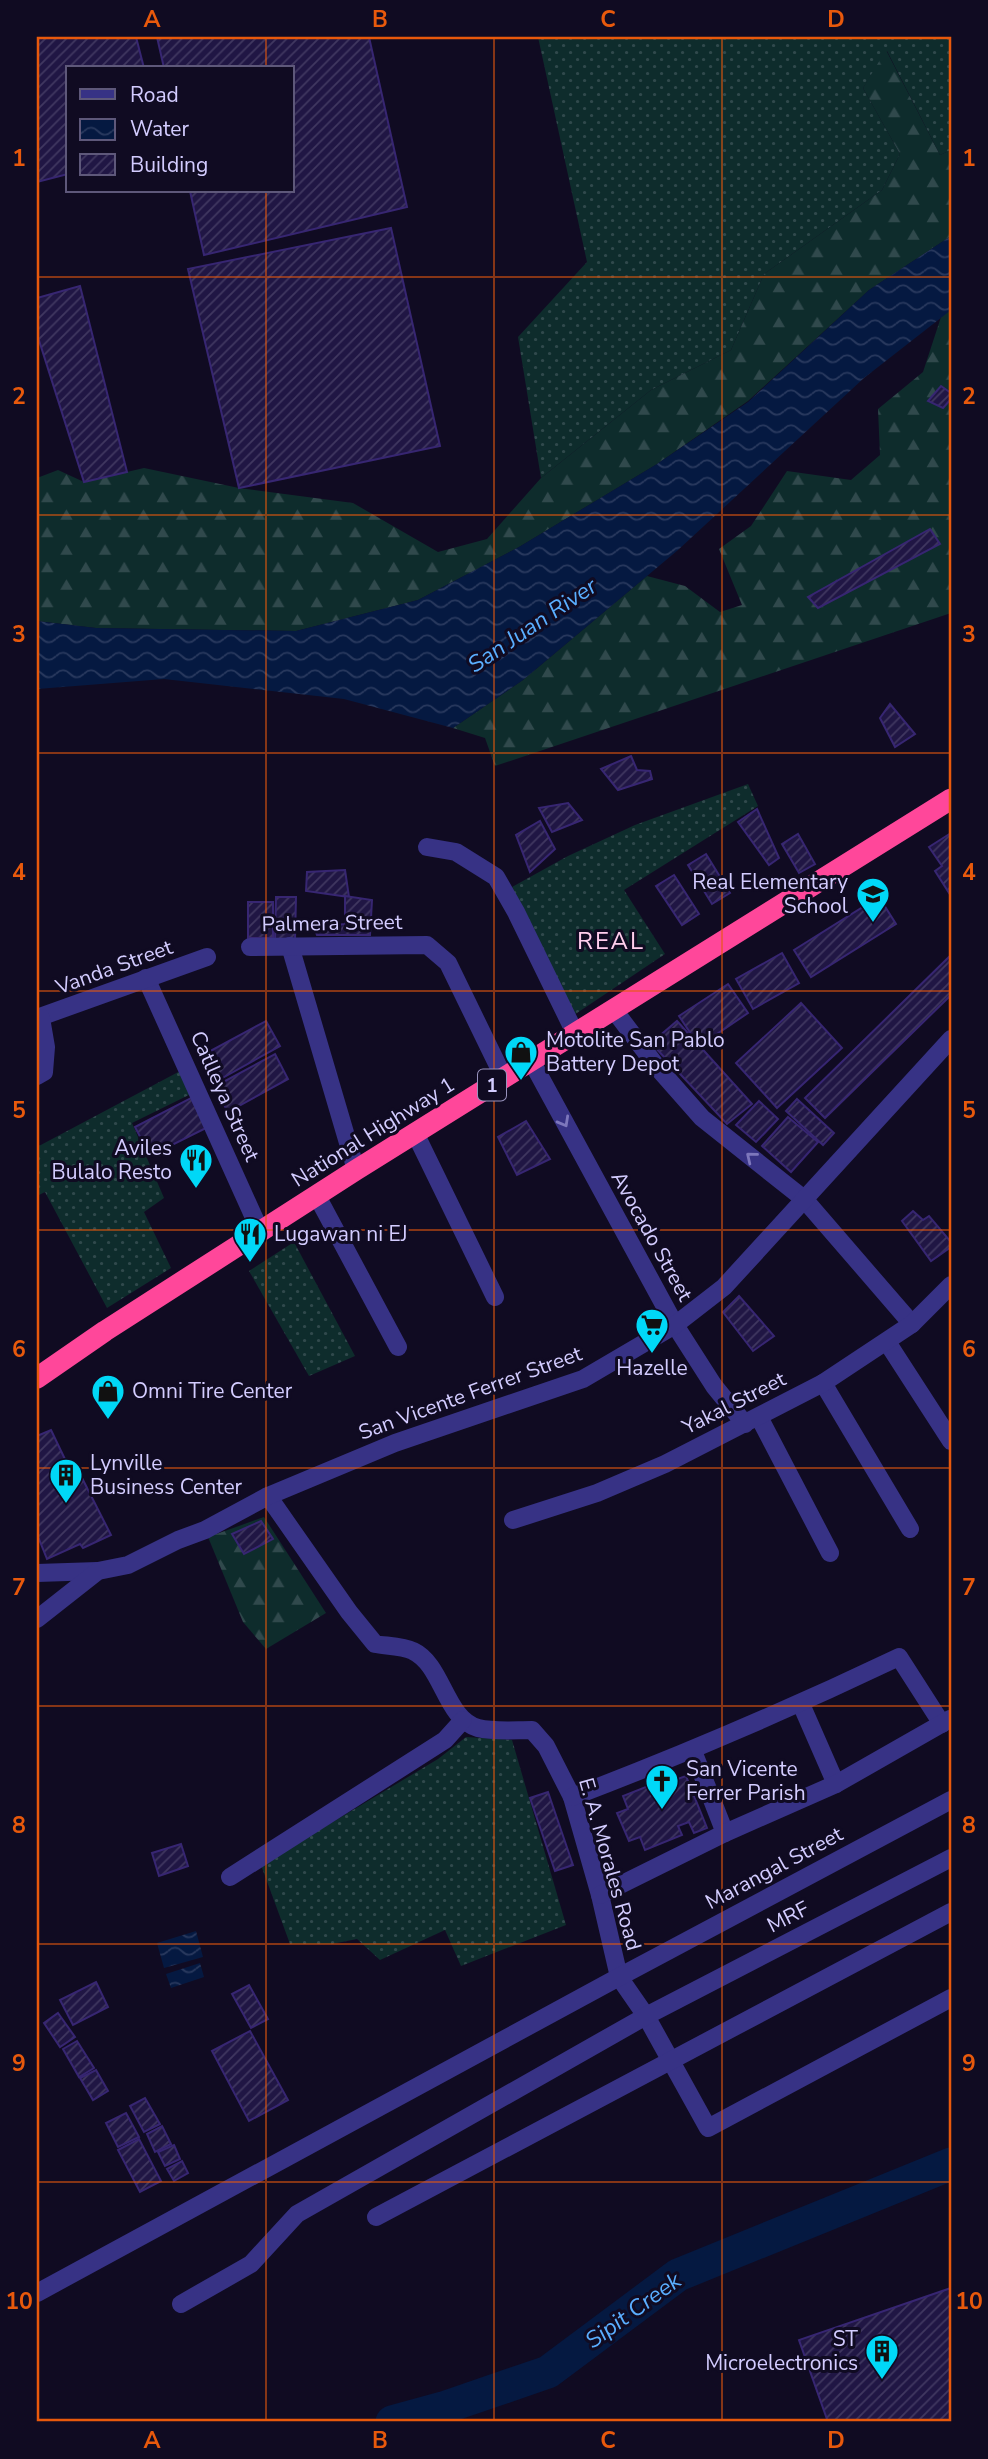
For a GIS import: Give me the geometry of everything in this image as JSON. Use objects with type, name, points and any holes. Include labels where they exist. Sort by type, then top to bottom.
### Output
[{"type":"highway","name":"National Highway 1","points":[[37,1378],[105,1331],[356,1170],[951,799]]},
{"type":"street","points":[[427,847],[456,852],[496,877],[575,1033]]},
{"type":"street","name":"Palmera Street","points":[[250,947],[426,945],[448,963],[504,1078]]},
{"type":"street","points":[[290,946],[356,1170]]},
{"type":"street","name":"Vanda Street","points":[[39,1018],[206,957]]},
{"type":"street","name":"Catlleya Street","points":[[146,978],[261,1233]]},
{"type":"street","points":[[614,1010],[657,1067],[702,1118],[804,1199],[912,1324]]},
{"type":"street","points":[[37,1076],[44,1072],[46,1047],[39,1018]]},
{"type":"street","name":"San Vicente Ferrer Street","points":[[37,1619],[98,1571],[128,1565],[205,1530],[268,1496],[395,1443],[583,1379],[675,1325],[724,1287],[951,1039]]},
{"type":"street","name":"Avocado Street","points":[[532,1062],[675,1325],[714,1386],[752,1421],[830,1553]]},
{"type":"street","points":[[416,1135],[495,1297]]},
{"type":"street","points":[[317,1196],[398,1347]]},
{"type":"street","name":"Yakal Street","points":[[513,1520],[597,1493],[665,1464],[823,1383],[912,1324],[951,1285]]},
{"type":"street","points":[[887,1342],[951,1441]]},
{"type":"street","points":[[823,1383],[911,1529]]},
{"type":"street","points":[[230,1877],[445,1741],[463,1720],[435,1672],[413,1651],[375,1644],[349,1612],[268,1496]]},
{"type":"street","points":[[37,1573],[98,1571]]},
{"type":"street","points":[[572,1797],[693,1751],[900,1657],[947,1721],[836,1784],[726,1833],[600,1895]]},
{"type":"street","points":[[801,1704],[836,1784]]},
{"type":"street","name":"E. A. Morales Road","points":[[463,1720],[477,1728],[532,1730],[546,1746],[572,1797],[600,1895],[619,1977]]},
{"type":"street","points":[[693,1751],[726,1833]]},
{"type":"street","name":"Marangal Street","points":[[37,2293],[951,1800]]},
{"type":"street","name":"MRF","points":[[181,2304],[251,2264],[297,2214],[646,2016],[951,1858]]},
{"type":"street","points":[[376,2217],[951,1913]]},
{"type":"street","points":[[619,1977],[646,2016],[708,2129],[951,1998]]},
{"type":"green space","points":[[538,37],[951,37],[951,150],[940,155],[887,51],[863,88],[900,154],[882,190],[764,274],[731,350],[651,390],[541,478],[518,337],[587,262]]},
{"type":"green space","points":[[886,50],[940,155],[951,150],[951,236],[869,290],[748,401],[657,464],[519,547],[418,600],[296,631],[96,628],[37,621],[37,478],[58,470],[84,482],[144,468],[239,488],[353,503],[438,552],[487,539],[541,478],[651,390],[731,350],[764,274],[882,190],[900,154],[863,88]]},
{"type":"green space","points":[[951,309],[951,613],[495,766],[485,738],[453,728],[523,680],[647,576],[685,586],[720,612],[742,605],[719,549],[751,526],[787,471],[851,480],[880,455],[878,409],[923,372],[941,317]]},
{"type":"green space","points":[[748,784],[758,806],[624,890],[665,954],[574,1015],[512,887],[568,856],[635,825]]},
{"type":"green space","points":[[182,1070],[193,1093],[132,1123],[164,1198],[144,1212],[171,1268],[107,1308],[45,1192],[37,1196],[37,1147]]},
{"type":"green space","points":[[294,1242],[355,1356],[309,1376],[249,1271]]},
{"type":"green space","points":[[264,1517],[326,1613],[266,1649],[243,1622],[208,1537]]},
{"type":"green space","points":[[466,1737],[512,1740],[566,1925],[461,1966],[445,1930],[380,1960],[357,1939],[332,1944],[290,1944],[261,1865],[438,1759]]},
{"type":"water","name":"San Juan River","points":[[951,236],[951,310],[864,378],[678,550],[523,680],[453,728],[344,699],[164,679],[37,689],[37,621],[96,628],[296,631],[418,600],[519,547],[657,464],[748,402],[869,290]]},
{"type":"water","points":[[196,1931],[203,1957],[164,1968],[157,1943]]},
{"type":"water","points":[[200,1963],[204,1977],[171,1988],[166,1974]]},
{"type":"building","points":[[37,37],[136,37],[143,66],[66,66],[66,175],[37,182]]},
{"type":"building","points":[[157,37],[369,37],[407,207],[204,255],[190,192],[294,192],[294,66],[164,66]]},
{"type":"building","points":[[391,228],[440,446],[239,488],[188,269]]},
{"type":"building","points":[[80,286],[127,472],[84,482],[37,334],[37,298]]},
{"type":"building","points":[[941,386],[951,393],[951,399],[943,408],[928,401]]},
{"type":"building","points":[[930,529],[940,544],[818,608],[808,597]]},
{"type":"building","points":[[890,704],[915,734],[895,747],[880,718]]},
{"type":"building","points":[[631,756],[637,770],[650,771],[652,779],[618,790],[601,769]]},
{"type":"building","points":[[568,803],[582,820],[552,832],[539,808]]},
{"type":"building","points":[[757,809],[779,858],[769,865],[738,822]]},
{"type":"building","points":[[540,821],[555,849],[530,872],[516,835]]},
{"type":"building","points":[[951,833],[951,896],[935,871],[942,866],[929,847]]},
{"type":"building","points":[[798,834],[815,864],[799,873],[782,844]]},
{"type":"building","points":[[706,854],[730,893],[712,904],[688,865]]},
{"type":"building","points":[[345,870],[349,897],[306,891],[307,872]]},
{"type":"building","points":[[674,875],[699,914],[682,925],[656,886]]},
{"type":"building","points":[[345,896],[372,900],[370,935],[317,935],[314,927],[345,924]]},
{"type":"building","points":[[276,897],[296,897],[295,940],[275,940]]},
{"type":"building","points":[[879,897],[896,924],[811,977],[794,950]]},
{"type":"building","points":[[248,902],[273,902],[273,938],[248,938]]},
{"type":"building","points":[[782,953],[799,983],[753,1009],[736,979]]},
{"type":"building","points":[[951,955],[951,995],[825,1118],[805,1098]]},
{"type":"building","points":[[728,984],[748,1013],[699,1046],[679,1016]]},
{"type":"building","points":[[801,1003],[842,1048],[777,1108],[736,1063]]},
{"type":"building","points":[[266,1021],[280,1046],[217,1081],[203,1055]]},
{"type":"building","points":[[677,1021],[752,1104],[727,1124],[651,1043]]},
{"type":"building","points":[[275,1054],[288,1079],[228,1112],[214,1087]]},
{"type":"building","points":[[191,1098],[206,1128],[150,1156],[135,1127]]},
{"type":"building","points":[[797,1099],[834,1133],[823,1145],[786,1111]]},
{"type":"building","points":[[759,1101],[778,1119],[756,1142],[736,1125]]},
{"type":"building","points":[[788,1117],[818,1142],[791,1172],[762,1146]]},
{"type":"building","points":[[526,1121],[550,1159],[517,1175],[498,1137]]},
{"type":"building","points":[[913,1211],[923,1220],[929,1216],[951,1242],[951,1247],[931,1261],[902,1221]]},
{"type":"building","points":[[739,1296],[774,1336],[753,1351],[723,1312]]},
{"type":"building","name":"Lynville Business Center","points":[[51,1430],[73,1476],[79,1472],[111,1535],[83,1548],[80,1544],[47,1559],[37,1534],[37,1436]]},
{"type":"building","points":[[261,1521],[273,1539],[244,1554],[232,1534]]},
{"type":"building","name":"San Vicente Ferrer Parish","points":[[686,1776],[707,1828],[694,1833],[689,1822],[678,1826],[682,1835],[645,1850],[640,1837],[629,1841],[617,1813],[628,1809],[623,1796],[661,1781],[666,1792],[675,1788],[672,1781]]},
{"type":"building","points":[[548,1792],[573,1865],[555,1871],[530,1798]]},
{"type":"building","points":[[181,1844],[188,1866],[159,1876],[152,1853]]},
{"type":"building","points":[[96,1982],[108,2007],[73,2025],[60,2000]]},
{"type":"building","points":[[249,1985],[268,2019],[251,2028],[232,1994]]},
{"type":"building","points":[[58,2013],[75,2037],[60,2047],[44,2023]]},
{"type":"building","points":[[250,2031],[288,2100],[249,2121],[212,2051]]},
{"type":"building","points":[[77,2041],[94,2068],[79,2077],[63,2049]]},
{"type":"building","points":[[96,2070],[108,2091],[93,2100],[80,2078]]},
{"type":"building","points":[[145,2098],[160,2124],[144,2132],[130,2106]]},
{"type":"building","points":[[126,2113],[139,2137],[118,2147],[106,2123]]},
{"type":"building","points":[[162,2126],[171,2144],[155,2152],[147,2134]]},
{"type":"building","points":[[139,2139],[161,2181],[140,2192],[118,2150]]},
{"type":"building","points":[[174,2145],[180,2159],[165,2166],[158,2152]]},
{"type":"building","points":[[182,2161],[188,2173],[174,2181],[167,2169]]},
{"type":"building","name":"ST Microelectronics","points":[[951,2288],[951,2422],[828,2422],[799,2340]]},
{"type":"waterway","name":"Sipit Creek","points":[[392,2422],[443,2408],[548,2372],[678,2275],[951,2164]]},
{"type":"place","name":"Real Elementary School","points":[[873,924]]},
{"type":"place","name":"Motolite San Pablo Battery Depot","points":[[521,1082]]},
{"type":"place","name":"Aviles Bulalo Resto","points":[[196,1190]]},
{"type":"place","name":"Lugawan ni EJ","points":[[250,1264]]},
{"type":"place","name":"Hazelle","points":[[652,1355]]},
{"type":"place","name":"Omni Tire Center","points":[[108,1421]]},
{"type":"place","name":"Lynville Business Center","points":[[66,1505]]},
{"type":"place","name":"San Vicente Ferrer Parish","points":[[662,1811]]},
{"type":"place","name":"ST Microelectronics","points":[[882,2381]]},
{"type":"district","name":"REAL","points":[[611,941]]}]
